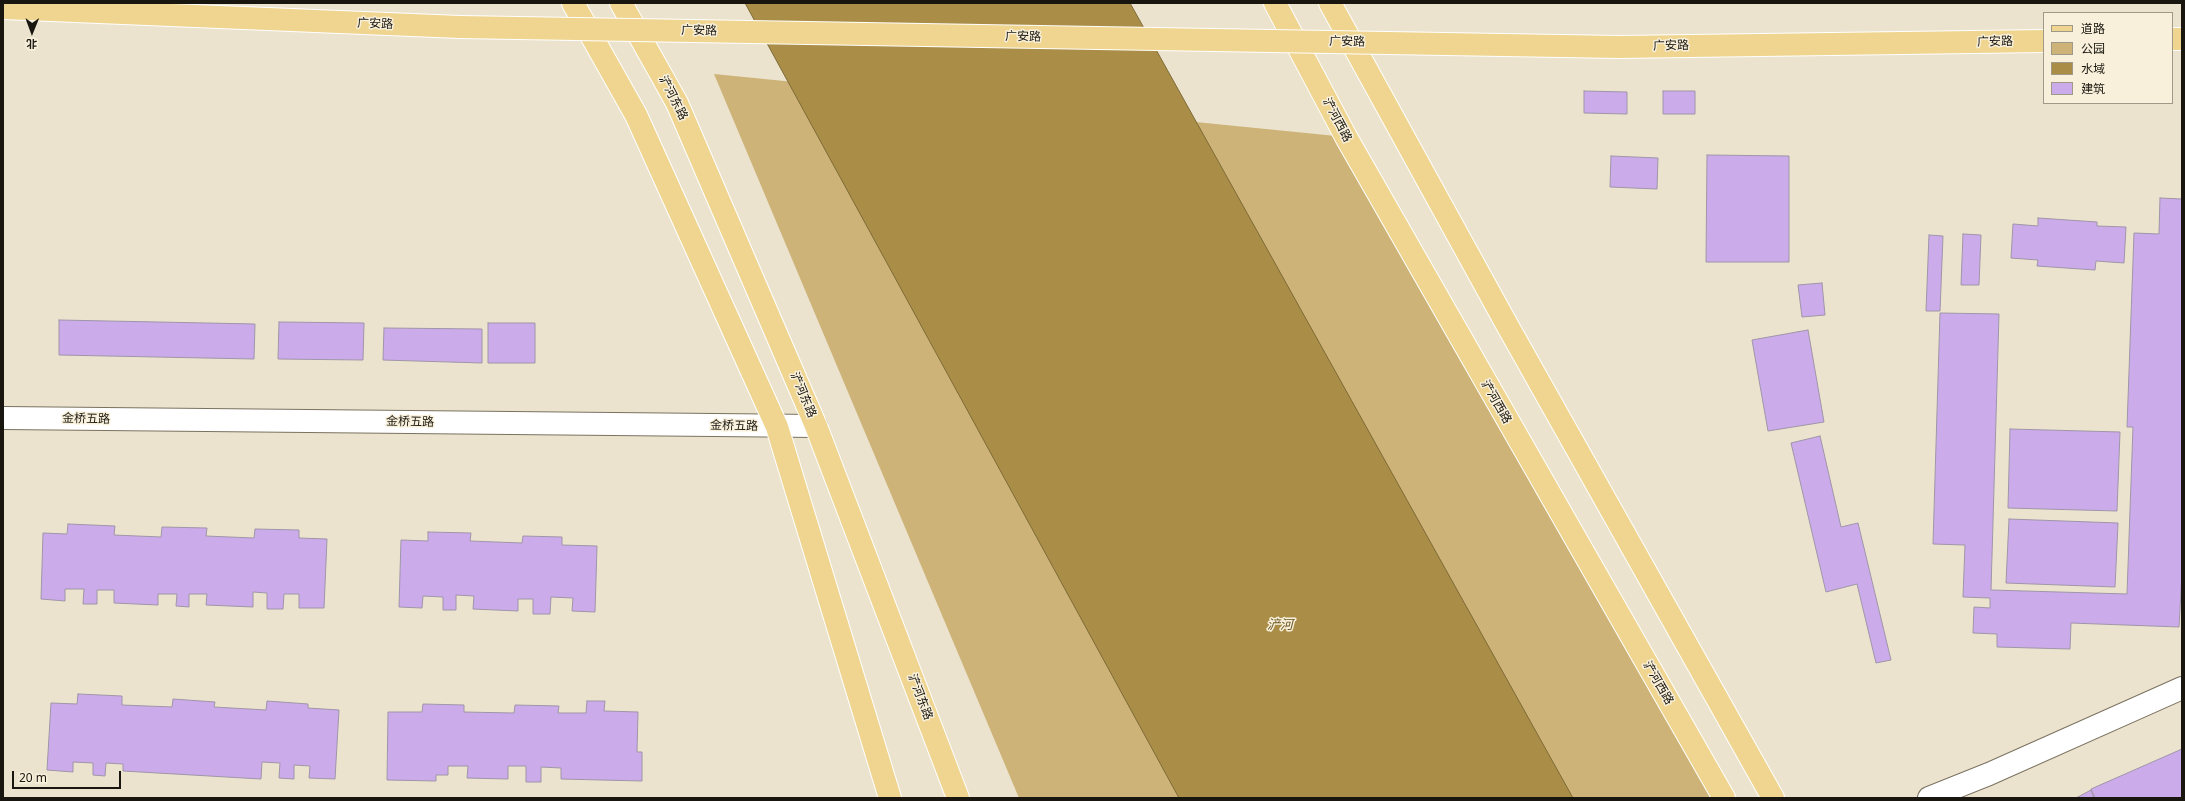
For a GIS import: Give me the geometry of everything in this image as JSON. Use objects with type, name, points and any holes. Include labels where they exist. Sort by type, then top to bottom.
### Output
[{"type":"main road","points":[[573,3],[636,115],[777,427],[890,798]]},
{"type":"main road","name":"浐河东路","points":[[621,3],[677,103],[816,426],[958,798]]},
{"type":"main road","name":"浐河西路","points":[[1275,3],[1354,151],[1724,798]]},
{"type":"main road","points":[[1330,3],[1506,323],[1773,798]]},
{"type":"main road","name":"广安路","points":[[3,8],[460,27],[1619,47],[2043,41]]},
{"type":"street","name":"金桥五路","points":[[3,418],[777,427],[816,426]]},
{"type":"street","points":[[1929,798],[1989,774],[2182,688]]},
{"type":"green space","name":"浐河","points":[[714,74],[1346,137],[1724,798],[1019,798]]},
{"type":"water","name":"浐河","points":[[745,3],[1130,3],[1573,798],[1179,798]]},
{"type":"building","points":[[1584,91],[1627,92],[1627,114],[1584,113]]},
{"type":"building","points":[[1663,91],[1695,91],[1695,114],[1663,114]]},
{"type":"building","points":[[1707,155],[1789,156],[1789,262],[1706,262]]},
{"type":"building","points":[[1611,156],[1658,158],[1657,189],[1610,187]]},
{"type":"building","points":[[2160,198],[2182,199],[2182,574],[2179,627],[2071,623],[2070,649],[1997,647],[1997,634],[1973,633],[1974,607],[1990,608],[1990,598],[1963,597],[1965,545],[1933,544],[1940,313],[1999,314],[1991,590],[2127,594],[2133,427],[2127,427],[2134,233],[2159,234]]},
{"type":"building","points":[[2038,218],[2097,222],[2097,226],[2126,227],[2124,263],[2096,261],[2095,270],[2037,266],[2038,260],[2011,258],[2013,224],[2038,226]]},
{"type":"building","points":[[1963,234],[1981,235],[1979,285],[1961,285]]},
{"type":"building","points":[[1929,235],[1943,236],[1940,311],[1926,311]]},
{"type":"building","points":[[1822,283],[1825,315],[1802,317],[1798,285]]},
{"type":"building","points":[[59,320],[255,324],[254,359],[59,355]]},
{"type":"building","points":[[279,322],[364,323],[363,360],[278,359]]},
{"type":"building","points":[[488,323],[535,323],[535,363],[488,363]]},
{"type":"building","points":[[384,328],[482,329],[482,363],[383,360]]},
{"type":"building","points":[[1808,330],[1824,422],[1768,431],[1752,340]]},
{"type":"building","points":[[2010,429],[2120,432],[2117,511],[2008,508]]},
{"type":"building","points":[[1820,436],[1841,527],[1858,523],[1891,660],[1876,663],[1857,584],[1826,592],[1791,443]]},
{"type":"building","points":[[2009,519],[2118,523],[2115,587],[2006,583]]},
{"type":"building","points":[[68,524],[115,526],[114,535],[161,537],[162,527],[207,528],[206,536],[254,538],[255,529],[299,530],[299,538],[327,539],[324,608],[299,608],[299,594],[284,594],[283,609],[267,609],[267,593],[253,592],[253,607],[206,605],[207,594],[189,594],[189,607],[176,606],[177,594],[158,594],[158,605],[114,603],[114,590],[97,590],[97,604],[83,604],[84,589],[65,589],[65,601],[41,599],[43,533],[67,534]]},
{"type":"building","points":[[428,532],[471,533],[470,541],[522,543],[523,536],[562,537],[562,545],[597,546],[595,612],[572,611],[573,598],[551,597],[550,614],[533,614],[533,599],[518,599],[518,611],[473,609],[474,596],[456,595],[456,610],[443,610],[443,597],[423,596],[422,608],[399,607],[401,540],[428,541]]},
{"type":"building","points":[[78,694],[122,696],[122,705],[172,707],[173,699],[215,702],[214,707],[266,710],[267,701],[308,704],[308,708],[339,710],[335,779],[309,778],[310,766],[294,765],[294,779],[279,778],[280,763],[262,762],[261,779],[123,771],[123,764],[106,763],[105,776],[93,775],[93,763],[73,762],[73,772],[47,770],[51,703],[77,704]]},
{"type":"building","points":[[587,701],[605,701],[604,711],[638,712],[637,752],[642,752],[642,781],[561,779],[561,768],[541,767],[541,782],[526,782],[526,766],[508,766],[508,779],[467,778],[468,766],[448,766],[448,775],[436,775],[436,781],[387,780],[388,712],[422,712],[423,704],[464,705],[464,712],[514,713],[515,705],[559,706],[558,713],[586,713]]},
{"type":"building","points":[[2182,749],[2182,798],[2095,798],[2091,789]]},
{"type":"building","points":[[2091,790],[2094,798],[2076,798]]}]
